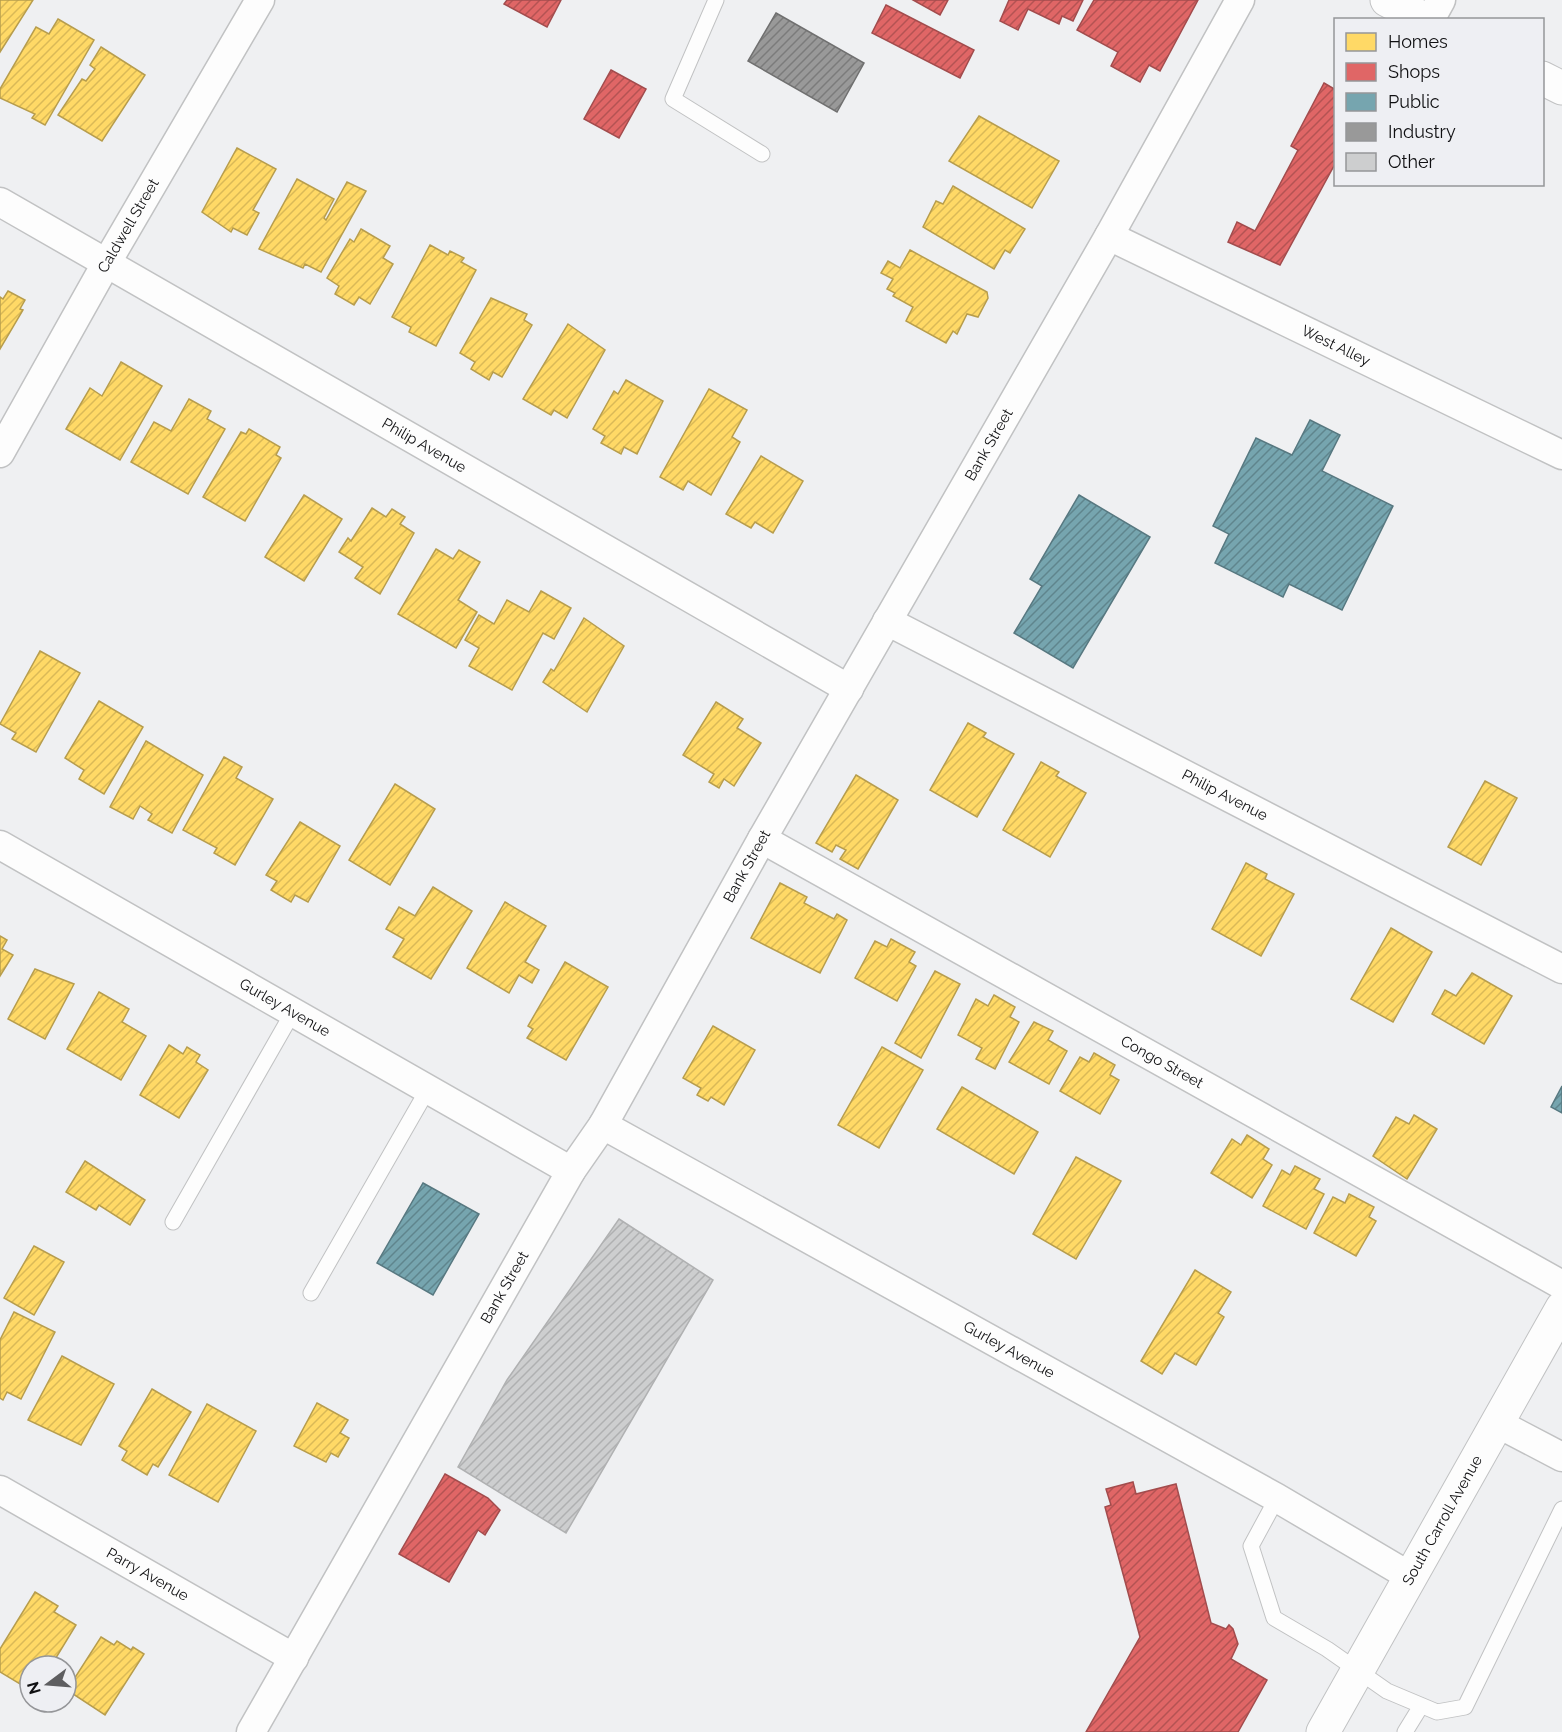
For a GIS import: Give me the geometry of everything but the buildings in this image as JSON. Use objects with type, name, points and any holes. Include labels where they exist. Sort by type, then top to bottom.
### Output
[{"type":"street","name":"Caldwell Street","points":[[0,453],[107,262],[260,0]]},
{"type":"street","name":"Bank Street","points":[[251,1732],[571,1171],[603,1125],[762,839],[1109,236],[1240,0]]},
{"type":"street","points":[[1387,0],[1424,18]]},
{"type":"street","points":[[1429,18],[1441,0]]},
{"type":"street","name":"Philip Avenue","points":[[0,202],[849,689]]},
{"type":"street","name":"West Alley","points":[[1109,236],[1562,455]]},
{"type":"street","name":"Philip Avenue","points":[[887,621],[1562,969]]},
{"type":"street","name":"Congo Street","points":[[762,839],[1562,1285]]},
{"type":"street","name":"Gurley Avenue","points":[[0,845],[571,1171]]},
{"type":"street","name":"Gurley Avenue","points":[[603,1125],[1277,1498],[1411,1577]]},
{"type":"street","name":"South Carroll Avenue","points":[[1323,1732],[1562,1308]]},
{"type":"street","points":[[1497,1423],[1562,1457]]},
{"type":"street","name":"Parry Avenue","points":[[0,1490],[294,1658]]},
{"type":"lane","points":[[716,0],[673,99],[762,154]]},
{"type":"lane","points":[[173,1222],[293,1012]]},
{"type":"lane","points":[[311,1293],[428,1089]]},
{"type":"lane","points":[[1277,1498],[1251,1546],[1274,1618],[1327,1649],[1387,1691],[1437,1712],[1465,1707],[1562,1509]]},
{"type":"lane","points":[[1405,1732],[1421,1706]]}]
